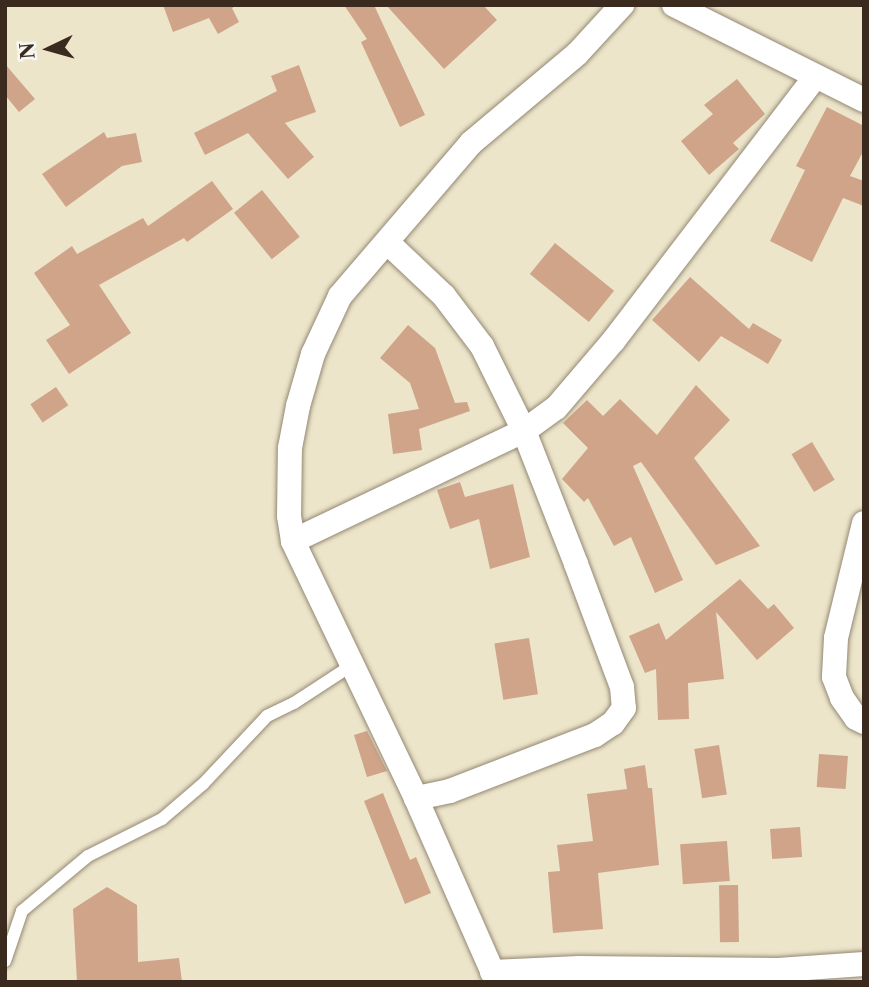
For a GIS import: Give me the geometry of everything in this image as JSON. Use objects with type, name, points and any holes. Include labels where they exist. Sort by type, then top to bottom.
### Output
[{"type":"street","points":[[622,5],[577,54],[471,143],[340,296],[313,354],[290,447],[289,516],[293,541],[416,798],[495,977],[579,968],[778,970],[864,964]]},
{"type":"street","points":[[674,5],[864,100]]},
{"type":"street","points":[[293,541],[524,431],[556,408],[614,340],[815,77]]},
{"type":"street","points":[[388,243],[444,296],[482,346],[524,431],[622,687],[624,708],[613,723],[595,735],[450,791],[416,798]]},
{"type":"street","points":[[864,523],[836,638],[834,677],[842,698],[856,718],[864,722]]},
{"type":"lane","points":[[5,961],[22,911],[88,856],[162,819],[203,783],[267,716],[295,703],[352,665]]},
{"type":"building","points":[[163,5],[237,5],[232,8],[239,22],[218,34],[209,18],[173,32]]},
{"type":"building","points":[[344,5],[374,5],[425,115],[400,127],[361,42],[367,39]]},
{"type":"building","points":[[386,5],[483,5],[497,20],[444,69]]},
{"type":"building","points":[[5,64],[35,99],[19,112],[5,95]]},
{"type":"building","points":[[299,65],[316,112],[285,123],[314,157],[288,179],[248,133],[205,155],[194,133],[277,91],[271,76]]},
{"type":"building","points":[[737,79],[765,114],[733,143],[739,149],[709,175],[681,141],[713,114],[704,105]]},
{"type":"building","points":[[827,107],[864,126],[864,150],[850,176],[864,181],[864,206],[843,198],[812,262],[770,241],[805,170],[796,166]]},
{"type":"building","points":[[104,132],[107,138],[136,133],[142,162],[122,166],[66,207],[42,174]]},
{"type":"building","points":[[212,181],[233,209],[187,242],[184,238],[99,285],[131,333],[69,374],[46,340],[70,325],[34,273],[72,246],[77,254],[143,218],[148,226]]},
{"type":"building","points":[[262,190],[300,237],[272,259],[234,213]]},
{"type":"building","points":[[555,243],[614,291],[589,322],[530,274]]},
{"type":"building","points":[[690,277],[749,329],[753,323],[782,340],[768,364],[721,336],[699,362],[652,320]]},
{"type":"building","points":[[408,325],[435,348],[455,403],[467,402],[470,411],[419,429],[422,450],[393,454],[388,414],[419,409],[410,383],[380,358]]},
{"type":"building","points":[[696,385],[730,420],[694,458],[760,546],[716,565],[641,462],[633,466],[683,580],[655,593],[631,537],[614,546],[588,498],[584,502],[562,479],[588,448],[563,423],[587,400],[603,416],[620,399],[657,435]]},
{"type":"building","points":[[56,387],[68,405],[43,423],[30,404]]},
{"type":"building","points":[[812,442],[835,480],[814,492],[791,454]]},
{"type":"building","points":[[460,482],[465,497],[513,484],[530,557],[490,569],[479,519],[450,529],[437,490]]},
{"type":"building","points":[[740,579],[768,609],[774,604],[794,628],[757,660],[716,612],[724,679],[688,683],[689,719],[658,720],[656,669],[645,673],[629,636],[659,623],[666,640]]},
{"type":"building","points":[[529,638],[538,694],[503,700],[494,643]]},
{"type":"building","points":[[367,731],[387,771],[367,777],[354,735]]},
{"type":"building","points":[[719,745],[727,794],[702,798],[694,749]]},
{"type":"building","points":[[819,754],[848,756],[846,789],[817,787]]},
{"type":"building","points":[[645,765],[648,788],[652,788],[659,865],[598,873],[603,929],[553,933],[548,872],[560,871],[557,845],[593,841],[587,794],[627,789],[624,769]]},
{"type":"building","points":[[383,793],[410,860],[416,857],[431,893],[405,904],[364,801]]},
{"type":"building","points":[[800,827],[802,857],[772,859],[770,829]]},
{"type":"building","points":[[727,841],[730,881],[683,884],[680,844]]},
{"type":"building","points":[[719,885],[738,885],[739,942],[720,942]]},
{"type":"building","points":[[107,887],[137,905],[138,962],[179,958],[182,982],[77,982],[73,909]]}]
